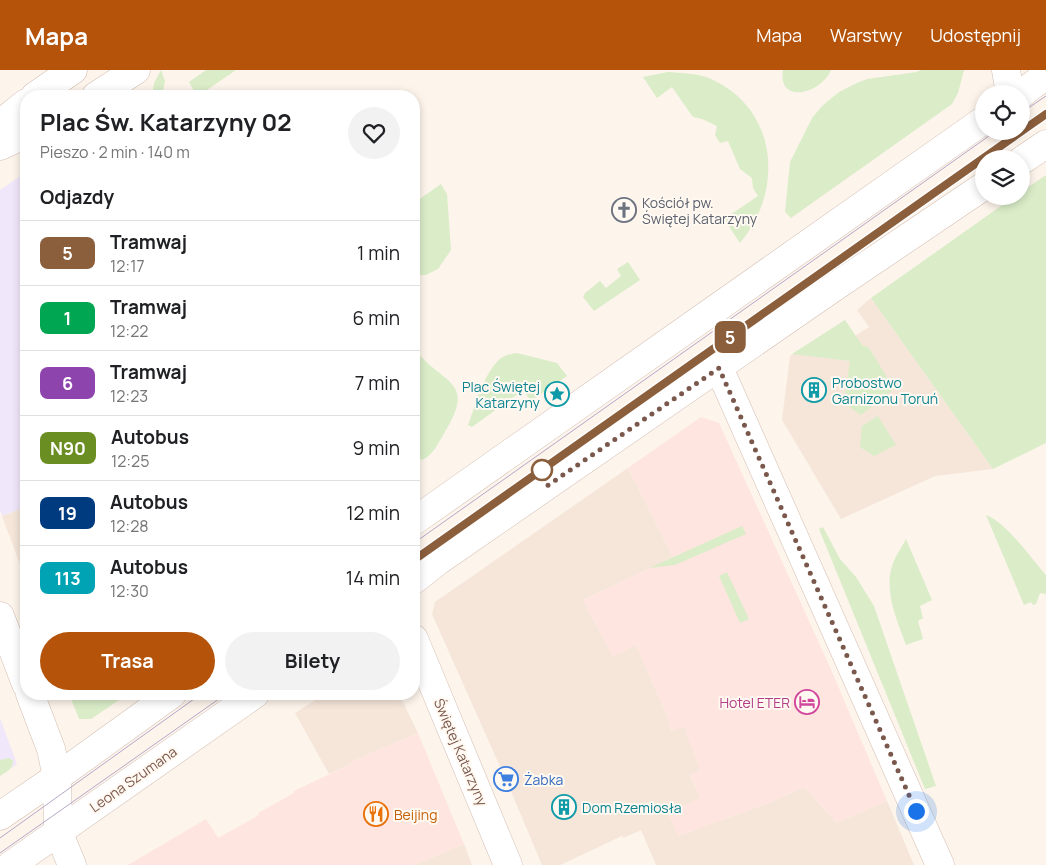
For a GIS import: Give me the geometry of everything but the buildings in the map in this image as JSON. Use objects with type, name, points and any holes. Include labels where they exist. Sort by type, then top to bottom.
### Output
[{"type":"street","points":[[44,90],[73,70]]},
{"type":"street","points":[[107,87],[136,70]]},
{"type":"street","points":[[1006,70],[1008,85]]},
{"type":"street","points":[[1030,87],[1046,74]]},
{"type":"street","points":[[0,124],[20,108]]},
{"type":"street","points":[[420,517],[975,126]]},
{"type":"street","points":[[0,146],[20,137]]},
{"type":"street","points":[[1030,155],[1046,144]]},
{"type":"street","points":[[420,575],[438,561],[975,192]]},
{"type":"street","points":[[719,368],[940,865]]},
{"type":"street","points":[[0,616],[20,668]]},
{"type":"street","name":"Świętej Katarzyny","points":[[420,653],[508,865]]},
{"type":"street","points":[[32,700],[51,749],[57,777],[58,831],[72,865]]},
{"type":"street","points":[[0,816],[164,700]]},
{"type":"street","name":"Leona Szumana","points":[[11,865],[246,700]]},
{"type":"shaded area","points":[[20,176],[20,509],[2,516],[0,510],[0,190]]},
{"type":"shaded area","points":[[871,298],[993,469],[935,476],[841,519],[782,420],[790,356],[845,320],[855,336],[869,327],[857,310]]},
{"type":"shaded area","points":[[701,417],[719,423],[829,665],[887,801],[837,823],[804,787],[769,803],[678,836],[668,814],[700,797],[690,774],[700,770],[684,727],[671,731],[667,716],[636,645],[613,657],[583,600],[673,557],[628,468]]},
{"type":"shaded area","points":[[628,468],[673,557],[583,600],[602,636],[636,645],[667,716],[671,731],[684,726],[700,770],[690,775],[700,797],[678,836],[769,803],[804,787],[837,823],[887,801],[914,865],[656,865],[641,830],[623,838],[622,836],[560,865],[542,865],[432,614],[435,602]]},
{"type":"shaded area","points":[[20,509],[20,564],[2,516]]},
{"type":"shaded area","points":[[316,700],[402,700],[418,733],[355,760],[353,763],[329,774],[295,713]]},
{"type":"shaded area","points":[[0,718],[17,764],[0,776]]},
{"type":"shaded area","points":[[418,733],[464,844],[414,865],[128,865],[206,819],[218,838],[259,815],[258,813],[294,793],[294,791],[353,763],[352,761]]},
{"type":"shaded area","points":[[464,844],[472,865],[414,865]]},
{"type":"green space","points":[[161,70],[165,81],[163,90],[153,90],[154,83]]},
{"type":"green space","points":[[206,70],[236,70],[207,90],[194,90],[189,82]]},
{"type":"green space","points":[[783,70],[831,70],[826,78],[810,90],[793,92],[787,88],[783,81]]},
{"type":"green space","points":[[921,70],[964,70],[958,93],[952,104],[791,218],[785,212],[790,162],[812,118],[822,106],[839,92],[867,79]]},
{"type":"green space","points":[[668,72],[706,77],[730,90],[748,107],[760,127],[767,150],[768,174],[764,198],[755,221],[740,243],[724,219],[758,196],[753,188],[752,178],[740,169],[728,141],[720,143],[715,135],[717,126],[693,117],[672,87],[657,98],[643,77]]},
{"type":"green space","points":[[1046,175],[1046,443],[993,469],[871,298],[1002,205],[1030,205],[1030,186]]},
{"type":"green space","points":[[441,184],[447,194],[451,250],[438,269],[426,275],[420,275],[420,199]]},
{"type":"green space","points":[[628,262],[640,280],[594,311],[583,297],[585,293],[600,281],[606,288],[621,276],[617,269]]},
{"type":"green space","points":[[845,320],[862,345],[869,348],[894,389],[861,415],[844,403],[850,361],[792,354]]},
{"type":"green space","points":[[517,353],[557,363],[567,376],[531,401],[523,390],[472,427],[468,425],[483,384],[491,369],[500,359]]},
{"type":"green space","points":[[420,355],[451,382],[456,390],[458,400],[455,413],[446,430],[430,455],[422,460],[420,458]]},
{"type":"green space","points":[[878,416],[896,445],[874,456],[860,447],[862,426]]},
{"type":"green space","points":[[986,515],[1002,525],[1010,533],[1046,575],[1046,594],[1040,593],[1036,604],[1033,605],[1031,602],[1024,605]]},
{"type":"green space","points":[[742,526],[746,534],[675,565],[649,568]]},
{"type":"green space","points":[[823,527],[840,559],[856,577],[874,606],[936,786],[925,789],[819,529]]},
{"type":"green space","points":[[906,539],[932,600],[920,606],[923,618],[918,621],[923,639],[906,645],[892,605],[890,573],[893,563]]},
{"type":"green space","points":[[727,572],[749,619],[740,623],[719,576]]},
{"type":"green space","points":[[71,700],[119,700],[91,719],[79,719]]},
{"type":"green space","points":[[8,758],[13,760],[12,766],[0,776],[0,760]]},
{"type":"tram line","points":[[1030,107],[1046,96]]},
{"type":"tram line","points":[[420,556],[1046,114]]},
{"type":"tram line","name":"5","points":[[420,556],[1046,114]]},
{"type":"tram line","points":[[420,539],[983,140]]},
{"type":"tram line","points":[[0,838],[193,700]]},
{"type":"tram line","points":[[0,853],[217,700]]},
{"type":"place","name":"Kościół pw. Świętej Katarzyny","points":[[624,210]]},
{"type":"place","name":"Probostwo Garnizonu Toruń","points":[[814,390]]},
{"type":"place","name":"Plac Świętej Katarzyny","points":[[557,394]]},
{"type":"place","name":"Hotel ETER","points":[[807,702]]},
{"type":"place","name":"Żabka","points":[[506,779]]},
{"type":"place","name":"Dom Rzemiosła","points":[[564,807]]},
{"type":"place","name":"Beijing","points":[[376,814]]},
{"type":"route","points":[[542,470],[547,486],[719,368],[916,811]]}]
